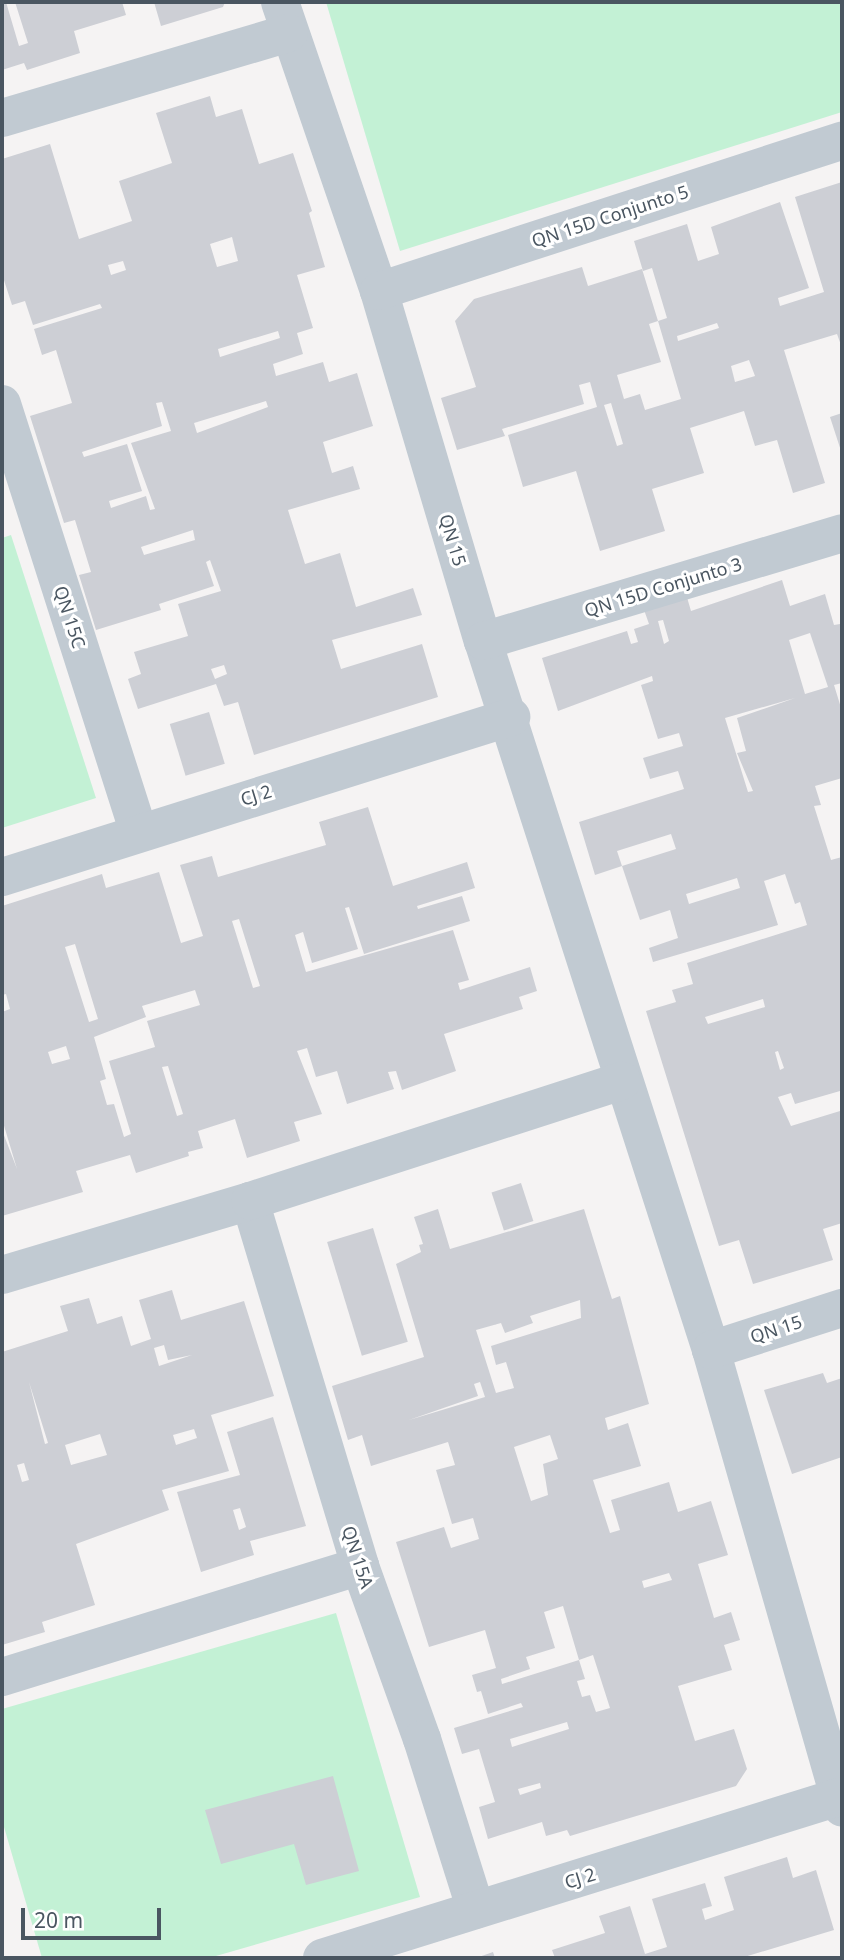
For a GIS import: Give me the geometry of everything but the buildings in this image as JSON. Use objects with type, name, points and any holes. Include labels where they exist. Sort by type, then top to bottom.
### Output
[{"type":"street","points":[[2,118],[285,18]]},
{"type":"street","name":"QN 15","points":[[285,18],[379,291],[483,641],[511,717],[622,1081],[710,1350],[841,1802]]},
{"type":"street","name":"QN 15D Conjunto 5","points":[[379,291],[842,141]]},
{"type":"street","name":"QN 15C","points":[[2,404],[15,492],[138,831]]},
{"type":"street","name":"QN 15D Conjunto 3","points":[[483,641],[842,533]]},
{"type":"street","name":"CJ 2","points":[[2,877],[138,831],[511,717]]},
{"type":"street","points":[[2,1275],[250,1201],[622,1081]]},
{"type":"street","name":"QN 15A","points":[[250,1201],[360,1566],[422,1739],[476,1910]]},
{"type":"street","name":"QN 15","points":[[710,1350],[842,1308]]},
{"type":"street","points":[[2,1677],[360,1566]]},
{"type":"street","name":"CJ 2","points":[[322,1958],[841,1802]]},
{"type":"green space","points":[[326,2],[842,2],[842,112],[400,251]]},
{"type":"green space","points":[[11,535],[96,798],[2,828],[2,538]]},
{"type":"green space","points":[[336,1613],[420,1897],[209,1958],[42,1958],[2,1820],[2,1709]]}]
